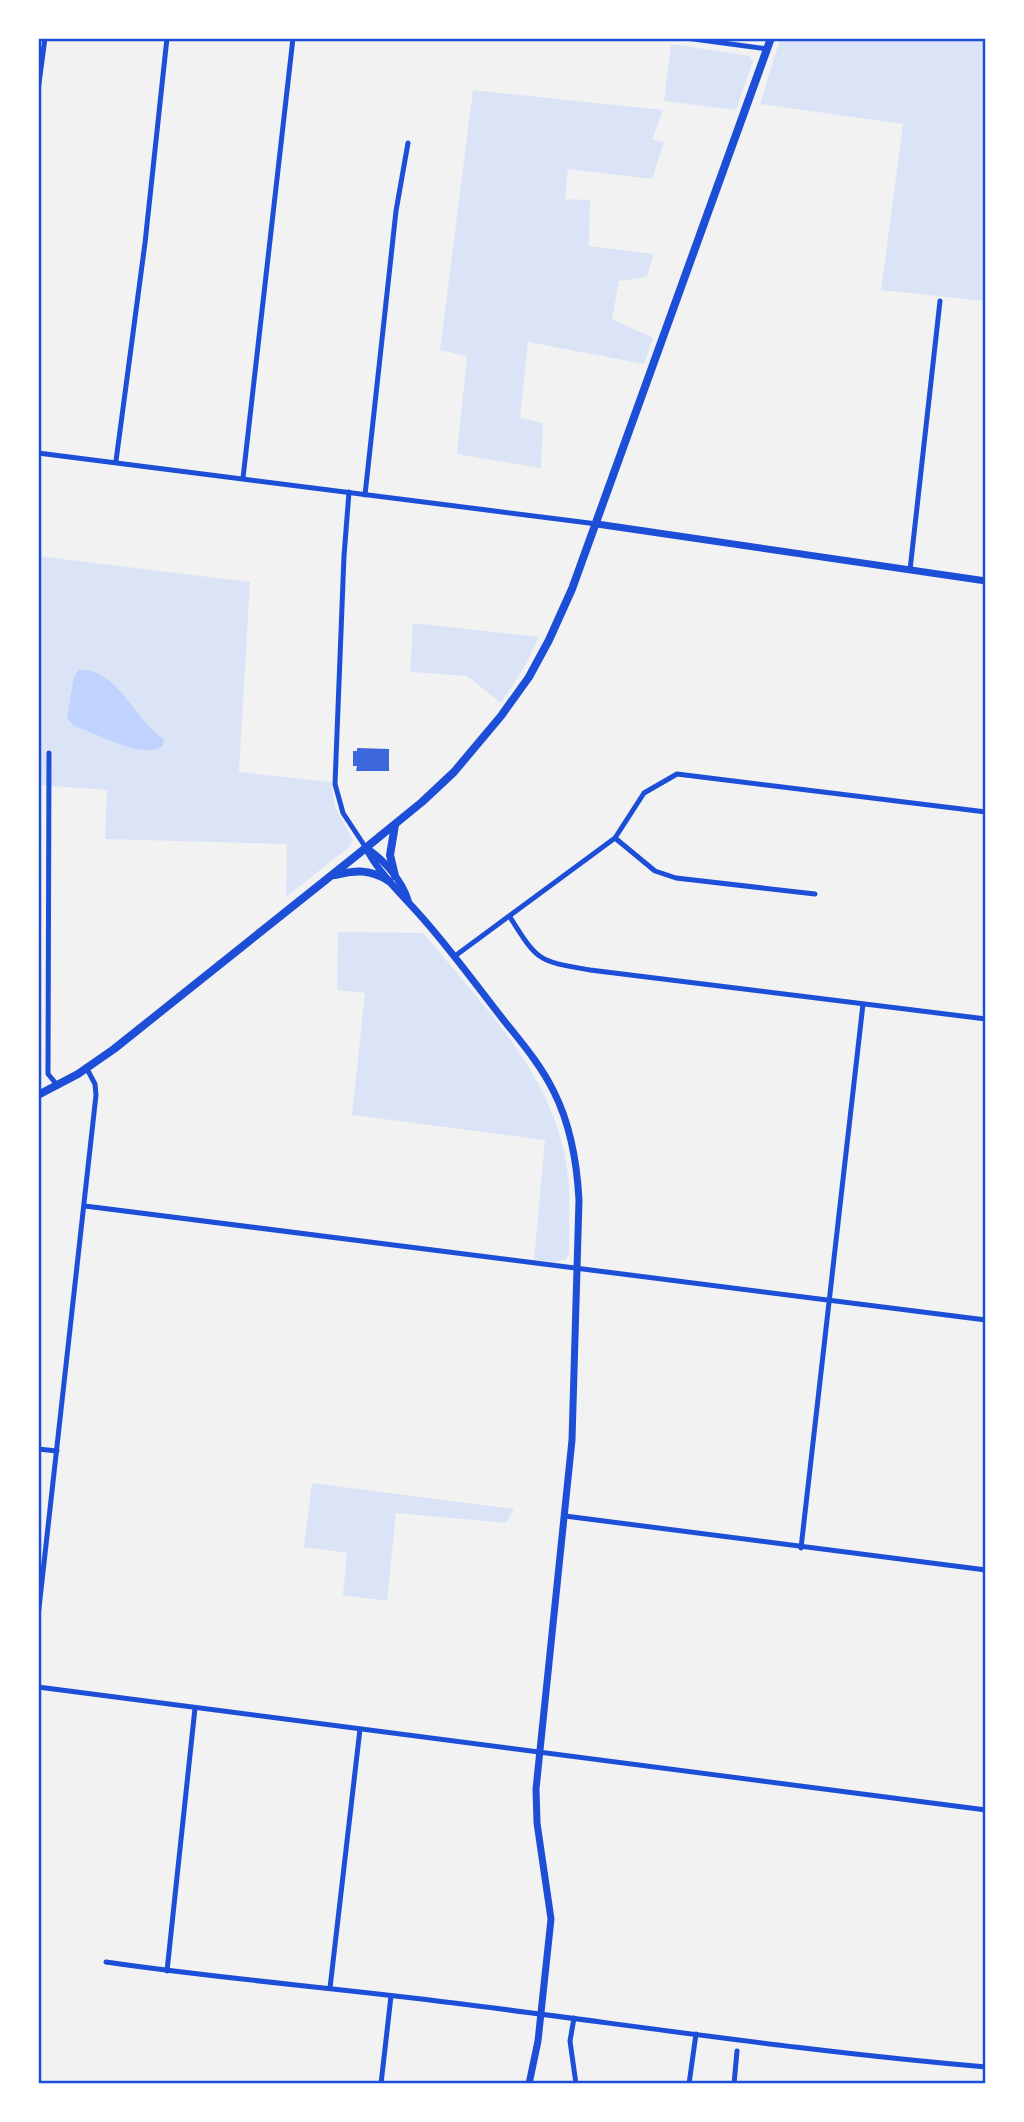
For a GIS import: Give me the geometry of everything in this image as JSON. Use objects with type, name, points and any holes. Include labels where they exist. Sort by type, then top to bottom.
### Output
[{"type":"main road","points":[[38,1096],[87,1069],[395,824],[454,772],[520,691],[557,624],[597,524],[771,38]]},
{"type":"main road","points":[[597,524],[985,581]]},
{"type":"main road","points":[[392,879],[390,853],[395,824]]},
{"type":"main road","points":[[366,848],[377,855],[408,901],[455,956],[541,1068],[555,1093],[569,1128],[577,1166],[579,1200],[572,1440],[538,1754],[537,1823],[551,1919],[541,2014],[529,2084]]},
{"type":"main road","points":[[332,876],[361,870],[392,879]]},
{"type":"street","points":[[38,91],[45,38]]},
{"type":"street","points":[[116,461],[145,243],[167,38]]},
{"type":"street","points":[[243,478],[293,38]]},
{"type":"street","points":[[686,38],[767,49]]},
{"type":"street","points":[[365,495],[396,211],[408,143]]},
{"type":"street","points":[[910,570],[940,301]]},
{"type":"street","points":[[38,453],[597,524]]},
{"type":"street","points":[[349,492],[335,784],[343,813],[366,848]]},
{"type":"street","points":[[49,753],[48,1074],[58,1086]]},
{"type":"street","points":[[455,956],[615,838],[644,793],[677,774],[985,812]]},
{"type":"street","points":[[615,838],[655,871],[676,878],[815,894]]},
{"type":"street","points":[[510,917],[530,949],[548,963],[985,1018]]},
{"type":"street","points":[[801,1548],[863,1004]]},
{"type":"street","points":[[38,1617],[96,1095],[95,1084],[87,1069]]},
{"type":"street","points":[[85,1206],[985,1320]]},
{"type":"street","points":[[38,1448],[57,1451]]},
{"type":"street","points":[[565,1516],[985,1570]]},
{"type":"street","points":[[38,1687],[985,1810]]},
{"type":"street","points":[[167,1971],[195,1707]]},
{"type":"street","points":[[330,1988],[360,1729]]},
{"type":"street","points":[[106,1962],[985,2067]]},
{"type":"street","points":[[381,2084],[391,1996]]},
{"type":"street","points":[[574,2018],[570,2041],[576,2084]]},
{"type":"street","points":[[689,2084],[696,2034]]},
{"type":"street","points":[[734,2084],[737,2051]]},
{"type":"shaded area","points":[[780,39],[985,39],[985,301],[881,290],[903,124],[760,104]]},
{"type":"shaded area","points":[[671,44],[750,56],[753,61],[736,110],[664,101]]},
{"type":"shaded area","points":[[473,90],[663,110],[652,140],[664,142],[652,179],[568,169],[565,199],[590,200],[589,246],[654,254],[647,277],[619,281],[612,319],[653,338],[644,364],[528,342],[520,418],[543,423],[541,468],[457,454],[467,356],[440,350]]},
{"type":"shaded area","points":[[38,556],[250,582],[239,772],[331,782],[335,807],[353,840],[349,847],[286,897],[287,844],[105,839],[107,790],[39,785]]},
{"type":"shaded area","points":[[413,623],[539,637],[523,669],[501,703],[467,676],[410,672]]},
{"type":"shaded area","points":[[338,932],[423,933],[512,1042],[547,1102],[559,1134],[569,1190],[569,1254],[566,1259],[556,1262],[534,1260],[545,1140],[352,1115],[365,993],[337,990]]},
{"type":"shaded area","points":[[312,1483],[514,1509],[506,1523],[396,1513],[387,1601],[343,1595],[347,1553],[304,1547]]},
{"type":"water","points":[[79,670],[105,677],[115,686],[164,739],[163,746],[143,750],[132,748],[74,726],[67,718],[74,677]]},
{"type":"building","points":[[357,748],[389,749],[389,771],[356,771],[357,766],[353,766],[353,751],[357,751]]}]
